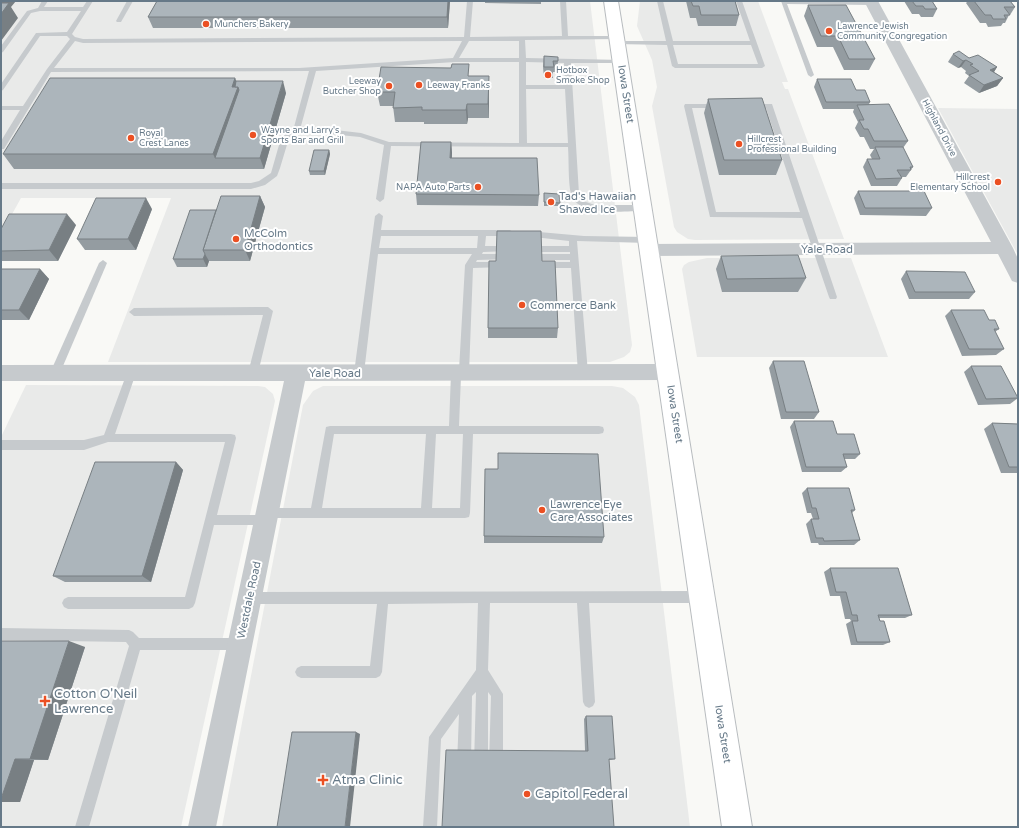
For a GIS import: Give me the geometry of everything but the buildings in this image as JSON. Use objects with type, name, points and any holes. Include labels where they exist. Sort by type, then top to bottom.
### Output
[{"type":"highway","name":"Iowa Street","points":[[611,1],[737,827]]},
{"type":"street","name":"Highland Drive","points":[[871,2],[1018,276]]},
{"type":"street","name":"Yale Road","points":[[649,245],[817,249],[1004,248]]},
{"type":"street","name":"Yale Road","points":[[1,373],[668,372]]},
{"type":"street","name":"Westdale Road","points":[[202,827],[296,373]]},
{"type":"lane","points":[[40,9],[45,1]]},
{"type":"lane","points":[[1,147],[71,36],[90,1]]},
{"type":"lane","points":[[119,21],[130,1]]},
{"type":"lane","points":[[454,60],[467,38],[470,1]]},
{"type":"lane","points":[[563,1],[565,38]]},
{"type":"lane","points":[[660,1],[675,66],[762,66],[739,1]]},
{"type":"lane","points":[[811,75],[782,2],[871,2]]},
{"type":"lane","points":[[1,51],[29,12],[40,9],[85,9]]},
{"type":"lane","points":[[1,89],[38,34],[71,36],[84,41],[446,40],[467,38],[565,38],[670,43],[754,43]]},
{"type":"lane","points":[[522,38],[523,145]]},
{"type":"lane","points":[[49,70],[313,70],[454,60],[621,61]]},
{"type":"lane","points":[[567,60],[575,195],[583,204],[595,208],[643,208]]},
{"type":"lane","points":[[1,186],[250,186],[264,183],[275,174],[286,136],[297,128],[313,70]]},
{"type":"lane","points":[[522,87],[568,87]]},
{"type":"lane","points":[[725,106],[688,106],[713,214],[805,214]]},
{"type":"lane","points":[[747,106],[769,106],[833,298]]},
{"type":"lane","points":[[1,108],[25,108]]},
{"type":"lane","points":[[297,128],[361,134],[388,144],[572,145]]},
{"type":"lane","points":[[380,199],[388,144]]},
{"type":"lane","points":[[359,373],[379,216]]},
{"type":"lane","points":[[377,233],[540,234],[649,245]]},
{"type":"lane","points":[[454,430],[469,265],[479,252],[482,233]]},
{"type":"lane","points":[[573,238],[583,373]]},
{"type":"lane","points":[[375,251],[479,252],[574,257]]},
{"type":"lane","points":[[469,265],[518,265],[574,257]]},
{"type":"lane","points":[[55,373],[103,263]]},
{"type":"lane","points":[[134,312],[268,311],[253,373]]},
{"type":"lane","points":[[108,438],[132,373]]},
{"type":"lane","points":[[316,513],[330,430],[599,430]]},
{"type":"lane","points":[[426,512],[431,430]]},
{"type":"lane","points":[[210,520],[316,513],[465,512],[468,430]]},
{"type":"lane","points":[[1,445],[84,445],[108,438],[231,438],[189,603],[68,603]]},
{"type":"lane","points":[[249,598],[702,596]]},
{"type":"lane","points":[[480,780],[484,597]]},
{"type":"lane","points":[[583,597],[589,702]]},
{"type":"lane","points":[[301,672],[376,672],[383,598]]},
{"type":"lane","points":[[1,634],[128,636],[136,644],[240,644]]},
{"type":"lane","points":[[82,827],[136,644]]},
{"type":"lane","points":[[430,827],[435,737],[482,672]]},
{"type":"lane","points":[[482,672],[497,694],[496,780]]},
{"type":"lane","points":[[463,780],[466,694]]},
{"type":"shaded area","points":[[1,1],[590,1],[632,345],[630,352],[624,357],[610,362],[108,362],[171,198],[21,198],[1,234]]},
{"type":"shaded area","points":[[640,1],[758,1],[788,82],[782,82],[785,89],[788,89],[844,239],[695,240],[688,239],[677,232],[674,227],[652,106],[657,87],[652,60],[637,26]]},
{"type":"shaded area","name":"Hillcrest Elementary School","points":[[938,108],[1018,109],[1018,255]]},
{"type":"shaded area","points":[[707,258],[851,258],[888,357],[697,357],[682,269],[684,265],[689,262]]},
{"type":"shaded area","points":[[26,385],[258,386],[265,387],[273,394],[275,401],[181,827],[1,827],[1,437]]},
{"type":"shaded area","points":[[323,386],[612,386],[623,388],[635,397],[639,405],[690,827],[222,827],[303,405],[313,391]]},
{"type":"place","name":"Munchers Bakery","points":[[206,24]]},
{"type":"place","name":"Lawrence Jewish Community Congregation","points":[[829,31]]},
{"type":"place","name":"Hotbox Smoke Shop","points":[[548,75]]},
{"type":"place","name":"Leeway Franks","points":[[419,85]]},
{"type":"place","name":"Leeway Butcher Shop","points":[[389,86]]},
{"type":"place","name":"Wayne and Larry's Sports Bar and Grill","points":[[253,135]]},
{"type":"place","name":"Royal Crest Lanes","points":[[131,138]]},
{"type":"place","name":"Hillcrest Professional Building","points":[[739,144]]},
{"type":"place","name":"Hillcrest Elementary School","points":[[998,182]]},
{"type":"place","name":"NAPA Auto Parts","points":[[478,187]]},
{"type":"place","name":"Tad's Hawaiian Shaved Ice","points":[[551,202]]},
{"type":"place","name":"McColm Orthodontics","points":[[236,239]]},
{"type":"place","name":"Commerce Bank","points":[[522,305]]},
{"type":"place","name":"Lawrence Eye Care Associates","points":[[542,510]]},
{"type":"place","name":"Cotton O'Neil Lawrence","points":[[45,701]]},
{"type":"place","name":"Atma Clinic","points":[[323,780]]},
{"type":"place","name":"Capitol Federal","points":[[527,794]]}]
